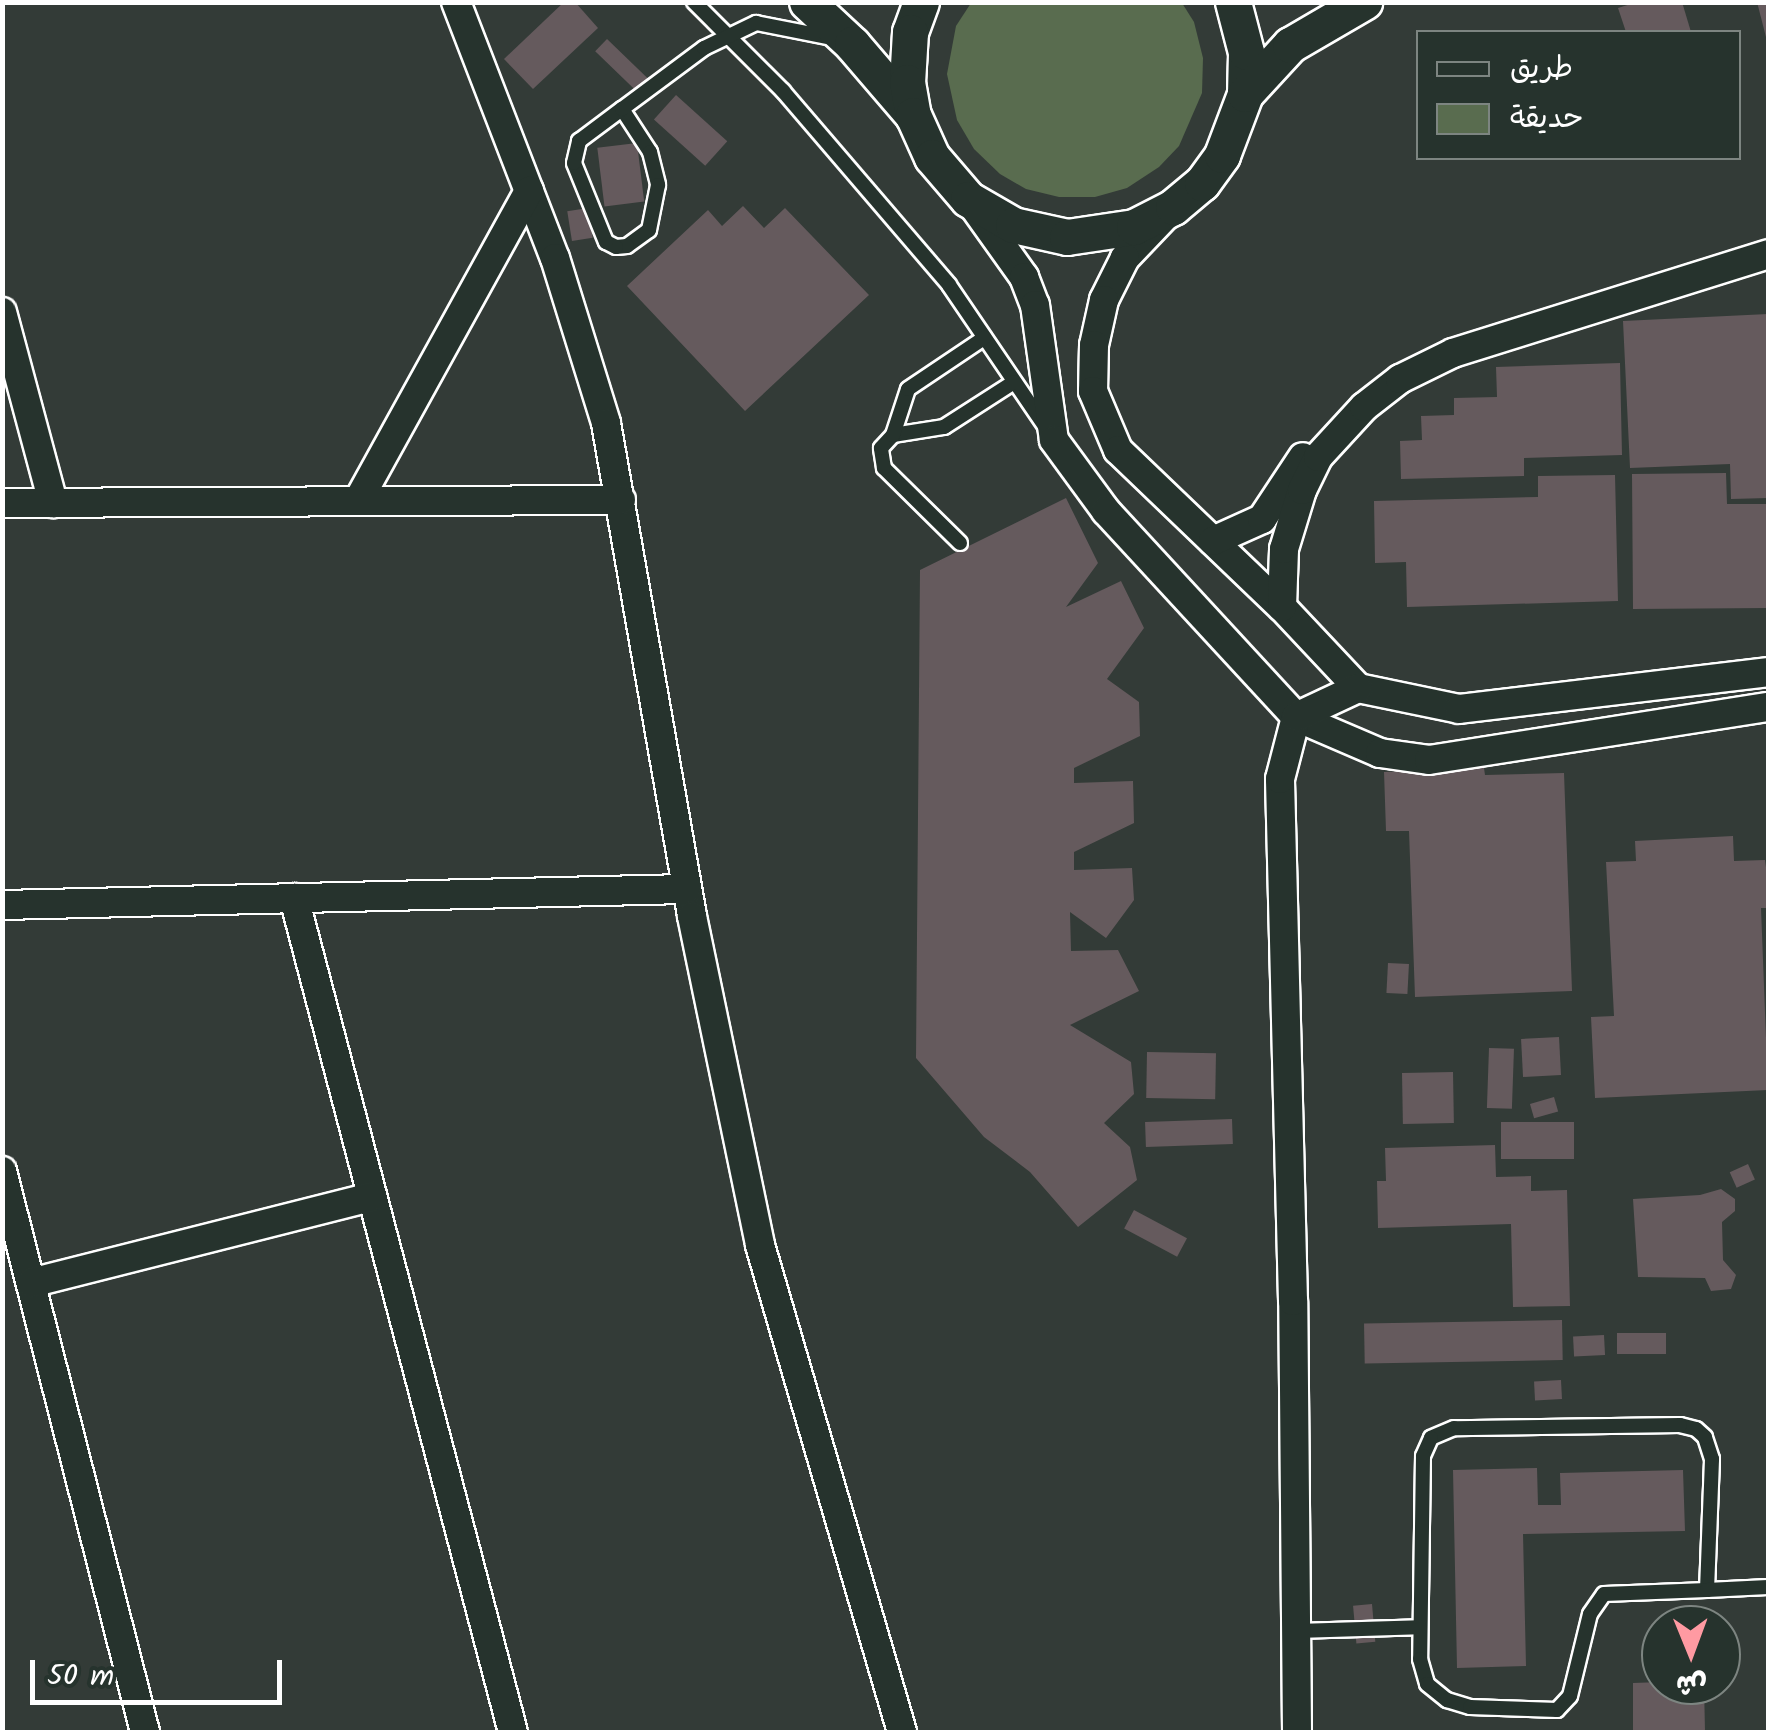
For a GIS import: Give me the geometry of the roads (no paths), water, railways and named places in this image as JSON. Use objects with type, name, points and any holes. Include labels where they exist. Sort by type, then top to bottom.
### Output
[{"type":"street","points":[[456,2],[529,191],[606,423],[687,889],[760,1245],[902,1732]]},
{"type":"street","points":[[807,2],[852,44],[913,114]]},
{"type":"street","points":[[921,2],[909,48],[907,82],[913,114],[932,157],[968,199],[1024,277],[1035,305],[1054,440],[1106,511],[1296,717],[1380,754],[1429,760],[1768,707]]},
{"type":"street","points":[[1233,2],[1246,52],[1245,94],[1222,155],[1202,183],[1125,258],[1104,300],[1094,345],[1093,391],[1118,450],[1282,607],[1358,688],[1459,710],[1768,672]]},
{"type":"street","points":[[1245,94],[1290,45],[1364,2]]},
{"type":"street","points":[[359,499],[529,191]]},
{"type":"street","points":[[968,199],[1013,225],[1068,237],[1134,227],[1174,207]]},
{"type":"street","points":[[1213,541],[1262,520],[1298,463],[1330,424],[1365,388],[1422,354],[1483,326],[1768,236]]},
{"type":"street","points":[[1282,607],[1284,549],[1302,490],[1318,457],[1364,407],[1400,379],[1452,353],[1768,254]]},
{"type":"street","points":[[2,312],[54,503]]},
{"type":"street","points":[[2,504],[621,500]]},
{"type":"street","points":[[1296,717],[1358,688]]},
{"type":"street","points":[[1296,717],[1280,779],[1297,1732]]},
{"type":"street","points":[[2,905],[687,889]]},
{"type":"street","points":[[294,898],[513,1732]]},
{"type":"street","points":[[2,1171],[145,1732]]},
{"type":"street","points":[[31,1283],[372,1196]]},
{"type":"lane","points":[[694,2],[783,91],[949,285],[1054,440]]},
{"type":"lane","points":[[622,109],[650,152],[658,184],[650,230],[628,246],[616,247],[606,242],[574,162],[579,141],[622,109],[727,35],[756,22],[796,28],[852,44]]},
{"type":"lane","points":[[960,543],[884,468],[881,448],[893,435],[908,389],[984,338]]},
{"type":"lane","points":[[893,435],[944,427],[1014,382]]},
{"type":"lane","points":[[1708,1590],[1712,1458],[1705,1437],[1696,1428],[1454,1428],[1431,1438],[1423,1456],[1420,1659],[1427,1684],[1447,1700],[1470,1707],[1557,1710],[1570,1696],[1590,1614],[1604,1594],[1708,1590],[1768,1587]]},
{"type":"lane","points":[[1296,1631],[1420,1627]]}]
